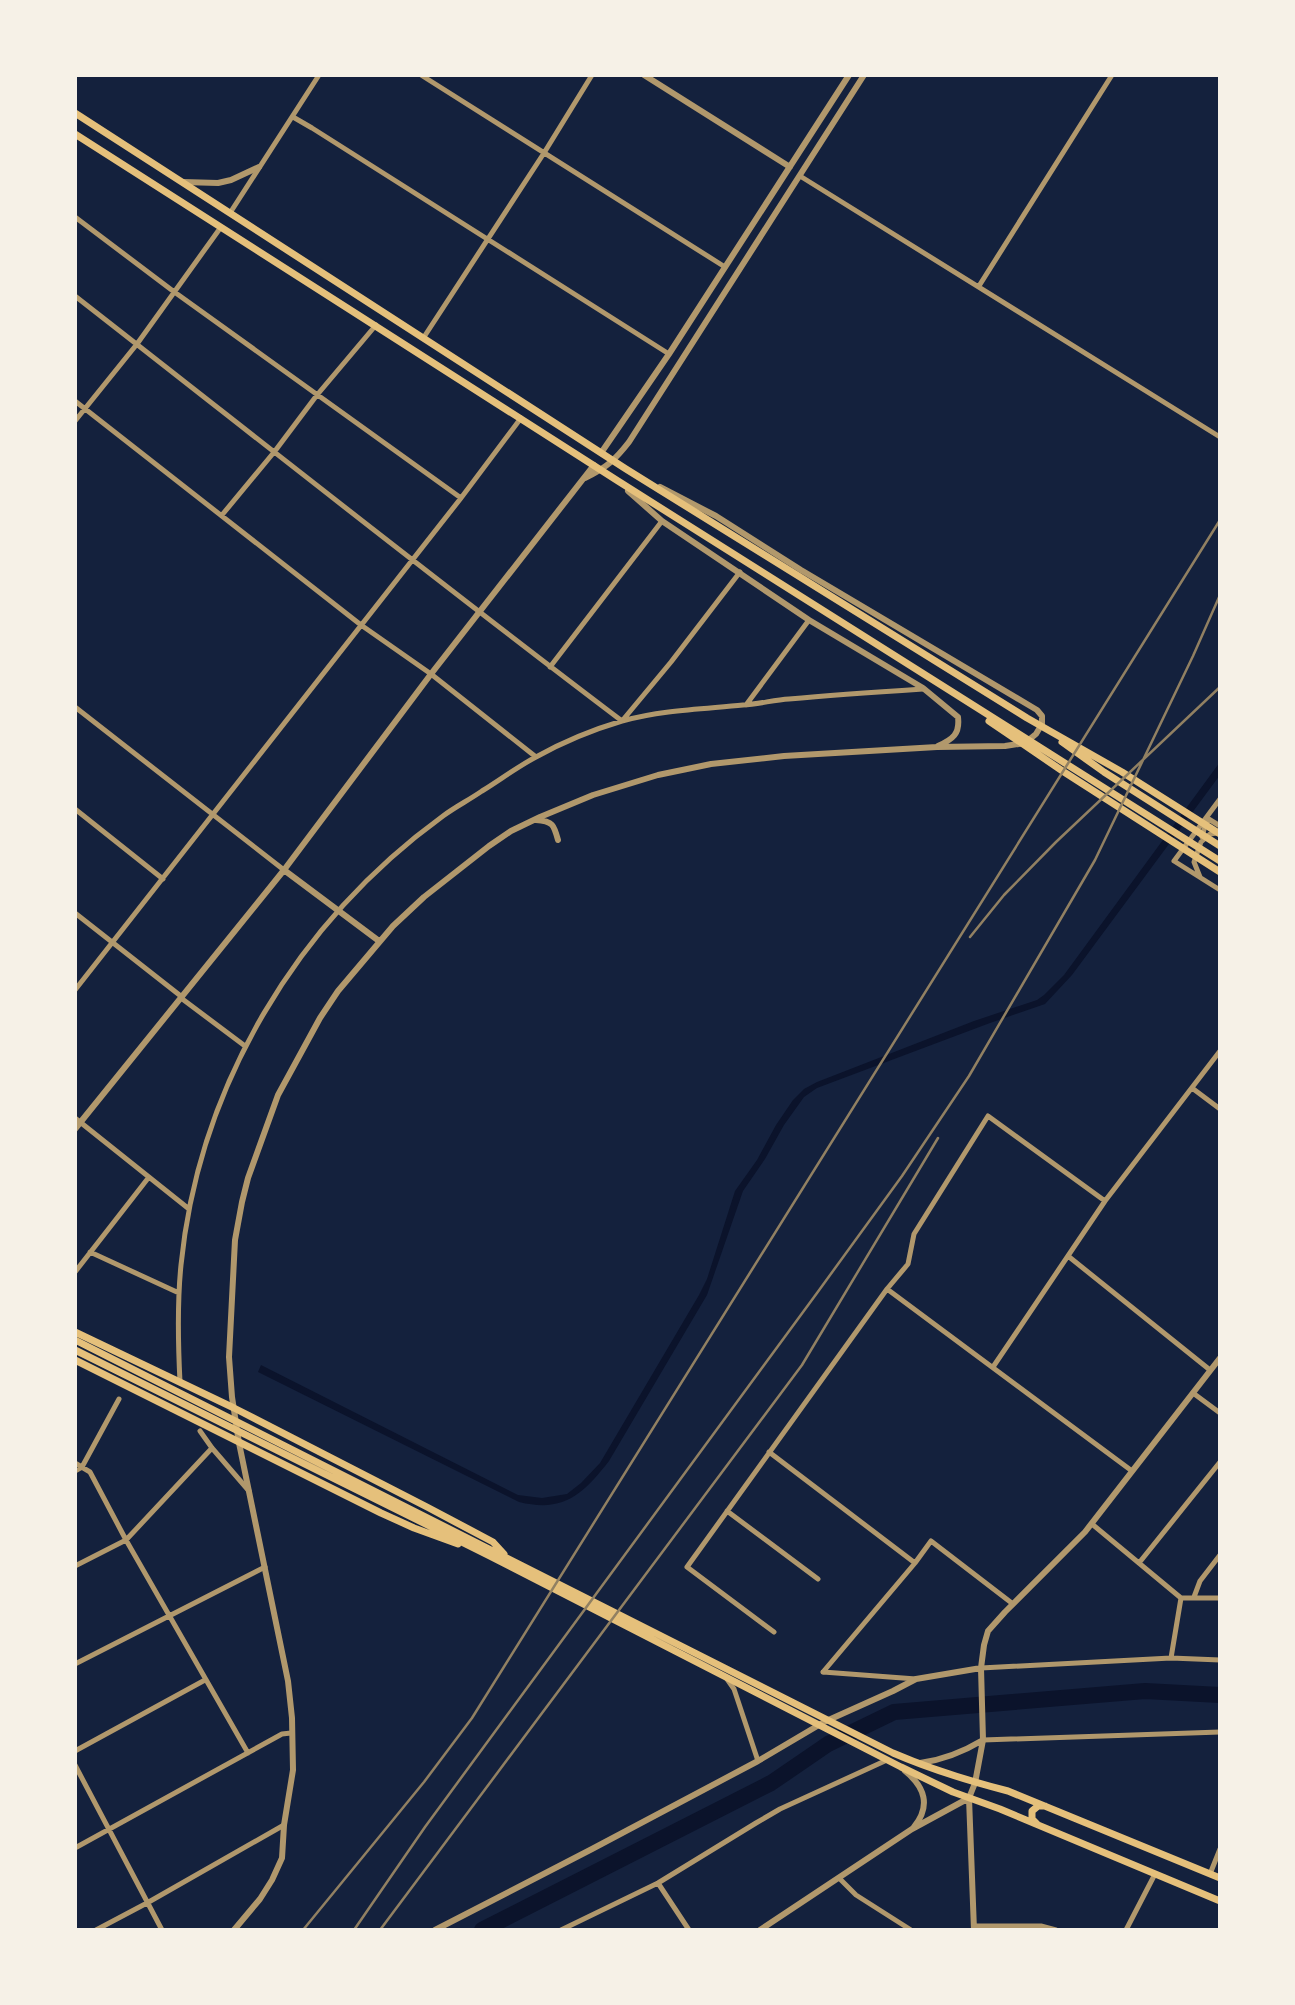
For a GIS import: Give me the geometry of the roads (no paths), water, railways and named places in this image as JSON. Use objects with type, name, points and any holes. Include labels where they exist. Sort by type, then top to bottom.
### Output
[{"type":"main road","points":[[75,113],[626,469],[1027,718],[1122,772],[1220,834]]},
{"type":"main road","points":[[77,138],[1220,861]]},
{"type":"main road","points":[[221,227],[230,213]]},
{"type":"main road","points":[[594,465],[601,453]]},
{"type":"main road","points":[[916,670],[1064,772],[1220,872]]},
{"type":"main road","points":[[1027,718],[1104,772],[1220,846]]},
{"type":"main road","points":[[75,1332],[234,1408],[493,1542],[506,1558]]},
{"type":"main road","points":[[75,1339],[209,1406],[265,1439],[488,1555],[640,1630],[884,1759],[969,1798],[1220,1901]]},
{"type":"main road","points":[[75,1350],[209,1416],[265,1439],[506,1558],[545,1581]]},
{"type":"main road","points":[[75,1360],[414,1528],[488,1555]]},
{"type":"main road","points":[[640,1630],[916,1763],[1008,1791],[1220,1878]]},
{"type":"main road","points":[[1038,1825],[1032,1819],[1032,1811],[1038,1806],[1046,1806]]},
{"type":"street","points":[[421,75],[725,267]]},
{"type":"street","points":[[424,337],[592,75]]},
{"type":"street","points":[[644,75],[790,167]]},
{"type":"street","points":[[583,478],[614,461],[629,442],[864,75]]},
{"type":"street","points":[[979,286],[1112,75]]},
{"type":"street","points":[[601,453],[669,354],[846,76]]},
{"type":"street","points":[[230,213],[315,77]]},
{"type":"street","points":[[292,117],[669,354]]},
{"type":"street","points":[[183,182],[218,183],[259,167]]},
{"type":"street","points":[[800,176],[1220,437]]},
{"type":"street","points":[[75,217],[173,291],[461,498]]},
{"type":"street","points":[[75,421],[137,344],[221,227]]},
{"type":"street","points":[[75,296],[478,613],[622,721]]},
{"type":"street","points":[[222,515],[275,452],[317,394],[376,325]]},
{"type":"street","points":[[75,401],[361,625],[430,674],[536,757]]},
{"type":"street","points":[[75,990],[214,816],[521,418]]},
{"type":"street","points":[[75,1129],[78,1121],[284,870],[430,674],[594,465]]},
{"type":"street","points":[[234,1930],[260,1899],[282,1858],[284,1825],[293,1770],[288,1681],[234,1408],[229,1357],[235,1241],[248,1178],[278,1095],[338,991],[379,941],[408,911],[448,877],[511,831],[593,795],[658,775],[710,764],[784,756],[1026,743],[1042,724],[1042,716],[1037,710],[801,570],[716,516],[626,469]]},
{"type":"street","points":[[618,481],[662,521],[809,621],[923,688],[958,717],[958,727],[952,739],[937,747]]},
{"type":"street","points":[[550,667],[662,521]]},
{"type":"street","points":[[622,721],[740,572]]},
{"type":"street","points":[[746,705],[809,621]]},
{"type":"street","points":[[180,1382],[177,1316],[189,1209],[201,1160],[232,1073],[281,984],[313,940],[389,860],[443,816],[536,757],[622,721],[679,709],[923,688]]},
{"type":"street","points":[[75,707],[379,941]]},
{"type":"street","points":[[1220,799],[1174,861],[1220,890]]},
{"type":"street","points":[[75,809],[163,879]]},
{"type":"street","points":[[1207,818],[1220,826]]},
{"type":"street","points":[[1200,877],[1194,862],[1207,818]]},
{"type":"street","points":[[534,820],[547,820],[555,827],[558,840]]},
{"type":"street","points":[[1201,842],[1210,834],[1220,834]]},
{"type":"street","points":[[75,913],[245,1046]]},
{"type":"street","points":[[992,1367],[1105,1201],[1220,1051]]},
{"type":"street","points":[[1192,1088],[1220,1109]]},
{"type":"street","points":[[774,1632],[687,1567],[887,1289],[908,1264],[914,1234],[988,1116],[1105,1201]]},
{"type":"street","points":[[78,1121],[189,1209]]},
{"type":"street","points":[[75,1272],[149,1177]]},
{"type":"street","points":[[90,1252],[179,1293]]},
{"type":"street","points":[[1068,1256],[1210,1370]]},
{"type":"street","points":[[887,1289],[1132,1471]]},
{"type":"street","points":[[1056,1930],[974,1928],[969,1798],[975,1783],[983,1740],[981,1668],[988,1631],[1092,1524],[1220,1358]]},
{"type":"street","points":[[1193,1393],[1220,1413]]},
{"type":"street","points":[[75,1471],[82,1467],[118,1399]]},
{"type":"street","points":[[200,1431],[250,1491]]},
{"type":"street","points":[[75,1566],[126,1540],[212,1448]]},
{"type":"street","points":[[769,1452],[915,1563]]},
{"type":"street","points":[[1139,1563],[1220,1462]]},
{"type":"street","points":[[75,1463],[90,1472],[248,1752]]},
{"type":"street","points":[[727,1511],[818,1579]]},
{"type":"street","points":[[1092,1524],[1181,1598],[1220,1598]]},
{"type":"street","points":[[1013,1604],[931,1541],[823,1672],[916,1679],[981,1668],[1171,1658],[1220,1660]]},
{"type":"street","points":[[1194,1597],[1200,1581],[1220,1555]]},
{"type":"street","points":[[75,1664],[265,1567]]},
{"type":"street","points":[[1171,1658],[1181,1598]]},
{"type":"street","points":[[727,1678],[737,1695],[758,1761]]},
{"type":"street","points":[[435,1930],[758,1761],[824,1722],[916,1679]]},
{"type":"street","points":[[75,1751],[205,1680]]},
{"type":"street","points":[[737,1695],[749,1690]]},
{"type":"street","points":[[916,1763],[966,1751],[983,1740],[1220,1732]]},
{"type":"street","points":[[75,1848],[248,1752],[282,1734],[291,1733]]},
{"type":"street","points":[[561,1930],[659,1883],[756,1822],[884,1759]]},
{"type":"street","points":[[75,1765],[162,1930]]},
{"type":"street","points":[[901,1767],[915,1778],[923,1796],[922,1813],[912,1829]]},
{"type":"street","points":[[760,1930],[912,1829],[969,1798]]},
{"type":"street","points":[[96,1930],[284,1825]]},
{"type":"street","points":[[1210,1874],[1220,1849]]},
{"type":"street","points":[[1126,1930],[1155,1874]]},
{"type":"street","points":[[839,1878],[856,1895],[911,1930]]},
{"type":"street","points":[[659,1883],[689,1930]]},
{"type":"water","points":[[1220,762],[1220,775],[1072,975],[1045,1004],[817,1088],[804,1097],[743,1191],[707,1295],[609,1461],[590,1483],[571,1498],[548,1505],[519,1502],[258,1372],[261,1365],[518,1495],[542,1498],[567,1494],[600,1463],[699,1295],[707,1279],[735,1191],[793,1100],[804,1089],[817,1082],[974,1021],[1037,1000],[1044,995],[1064,975]]},
{"type":"waterway","points":[[482,1930],[771,1783],[828,1744],[894,1712],[1145,1691],[1220,1695]]},
{"type":"railway","points":[[303,1930],[424,1782],[472,1718],[1220,520]]},
{"type":"railway","points":[[354,1930],[425,1827],[902,1176],[969,1076],[1095,860],[1220,595]]},
{"type":"railway","points":[[970,937],[1004,895],[1056,842],[1220,687]]},
{"type":"railway","points":[[380,1930],[802,1365],[938,1138]]}]
